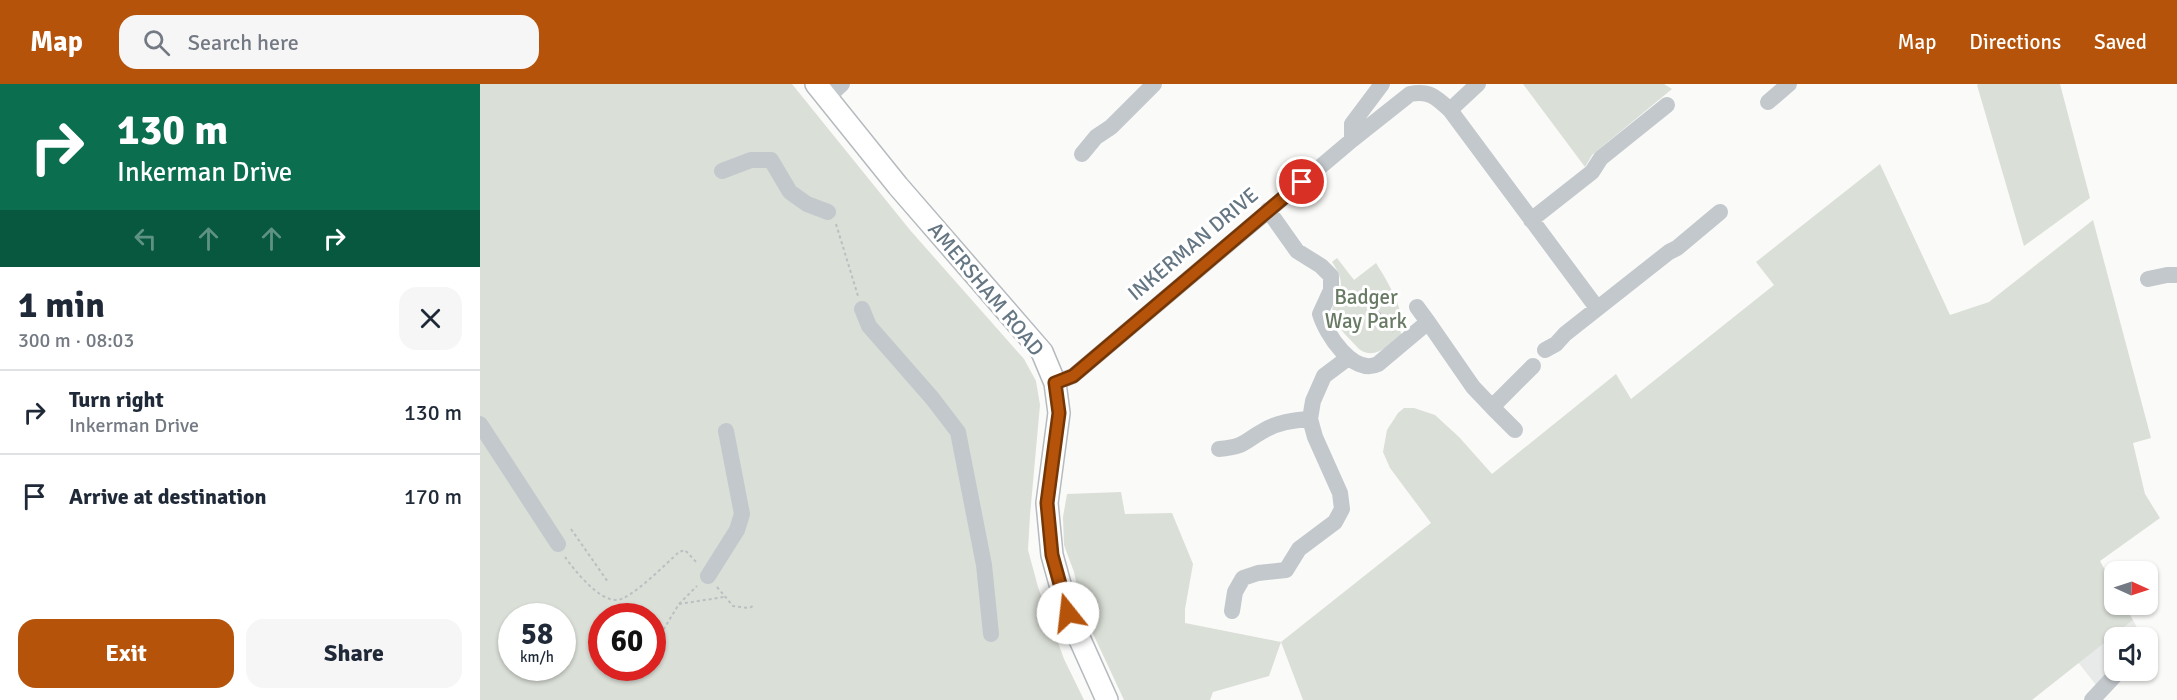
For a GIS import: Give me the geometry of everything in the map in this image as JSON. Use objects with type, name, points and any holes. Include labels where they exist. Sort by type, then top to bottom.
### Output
[{"type":"main road","name":"AMERSHAM ROAD","points":[[828,89],[898,186],[1042,352],[1055,383],[1059,413],[1047,503],[1052,555],[1068,613],[1107,700]]},
{"type":"street","points":[[1082,154],[1096,137],[1111,127],[1154,84]]},
{"type":"street","points":[[1352,140],[1352,124],[1382,84]]},
{"type":"street","points":[[1450,110],[1478,84]]},
{"type":"street","points":[[1768,102],[1789,84]]},
{"type":"street","name":"INKERMAN DRIVE","points":[[1055,383],[1073,376],[1268,210],[1410,94],[1422,92],[1434,94],[1450,110],[1597,308]]},
{"type":"street","points":[[1531,220],[1592,172],[1601,158],[1667,105]]},
{"type":"street","points":[[722,171],[751,160],[771,160],[789,192],[807,204],[828,212]]},
{"type":"street","points":[[1268,210],[1297,250],[1321,266],[1331,276],[1331,290],[1320,314],[1323,324],[1348,358],[1360,366],[1371,368],[1428,322]]},
{"type":"street","points":[[1545,350],[1556,344],[1597,308],[1677,248],[1720,212]]},
{"type":"street","points":[[2148,279],[2177,275]]},
{"type":"street","points":[[1417,307],[1473,387],[1515,430]]},
{"type":"street","points":[[862,309],[869,326],[932,398],[958,432],[984,565],[991,634]]},
{"type":"street","points":[[1232,611],[1235,592],[1243,578],[1258,573],[1286,570],[1299,549],[1335,522],[1342,509],[1340,493],[1315,437],[1310,419],[1313,401],[1324,375],[1348,358]]},
{"type":"street","points":[[1492,407],[1533,366]]},
{"type":"street","points":[[1219,449],[1238,447],[1265,429],[1293,420],[1310,419]]},
{"type":"street","points":[[480,424],[558,544]]},
{"type":"street","points":[[708,576],[731,540],[742,513],[726,431]]},
{"type":"street","points":[[2092,700],[2110,681]]},
{"type":"path","points":[[828,212],[835,220],[862,309]]},
{"type":"path","points":[[1331,290],[1342,290],[1362,296],[1371,302],[1385,325],[1405,341]]},
{"type":"path","points":[[570,529],[608,582]]},
{"type":"path","points":[[558,544],[573,568],[604,598],[610,600],[622,600],[679,552],[685,550],[733,606],[749,608],[753,606]]},
{"type":"path","points":[[666,625],[679,604],[708,576]]},
{"type":"path","points":[[679,604],[724,597]]},
{"type":"shaded area","points":[[2133,620],[2137,627],[2124,627]]},
{"type":"shaded area","points":[[2104,642],[2104,681],[2117,681],[2096,685],[2078,662]]},
{"type":"green space","points":[[480,84],[792,84],[910,230],[1024,359],[1036,381],[1040,405],[1028,550],[1038,587],[1064,659],[1084,700],[480,700]]},
{"type":"green space","points":[[1523,84],[1664,84],[1672,89],[1592,155],[1585,167]]},
{"type":"green space","points":[[2060,84],[2090,198],[2024,246],[1977,85]]},
{"type":"green space","points":[[1880,164],[1950,315],[1989,302],[2093,220],[2151,438],[2133,443],[2145,494],[2160,518],[2100,561],[2104,568],[2104,615],[2130,615],[2133,620],[2124,627],[2104,627],[2104,643],[2032,700],[1303,700],[1281,642],[1431,523],[1390,468],[1383,452],[1387,430],[1404,408],[1414,408],[1435,415],[1459,437],[1492,474],[1616,374],[1631,399],[1774,285],[1756,262]]},
{"type":"green space","name":"Badger Way Park","points":[[1337,258],[1354,280],[1376,263],[1393,293],[1400,311],[1402,335],[1382,350],[1371,353],[1359,349],[1335,320],[1332,308],[1341,288],[1341,281],[1332,262]]},
{"type":"green space","points":[[1121,492],[1125,514],[1172,513],[1193,564],[1185,609],[1185,623],[1281,642],[1269,676],[1213,692],[1210,700],[1124,700],[1082,610],[1074,572],[1064,545],[1063,517],[1067,494]]},
{"type":"route","points":[[1068,613],[1052,555],[1047,503],[1059,413],[1055,383],[1073,376],[1302,182]]}]
